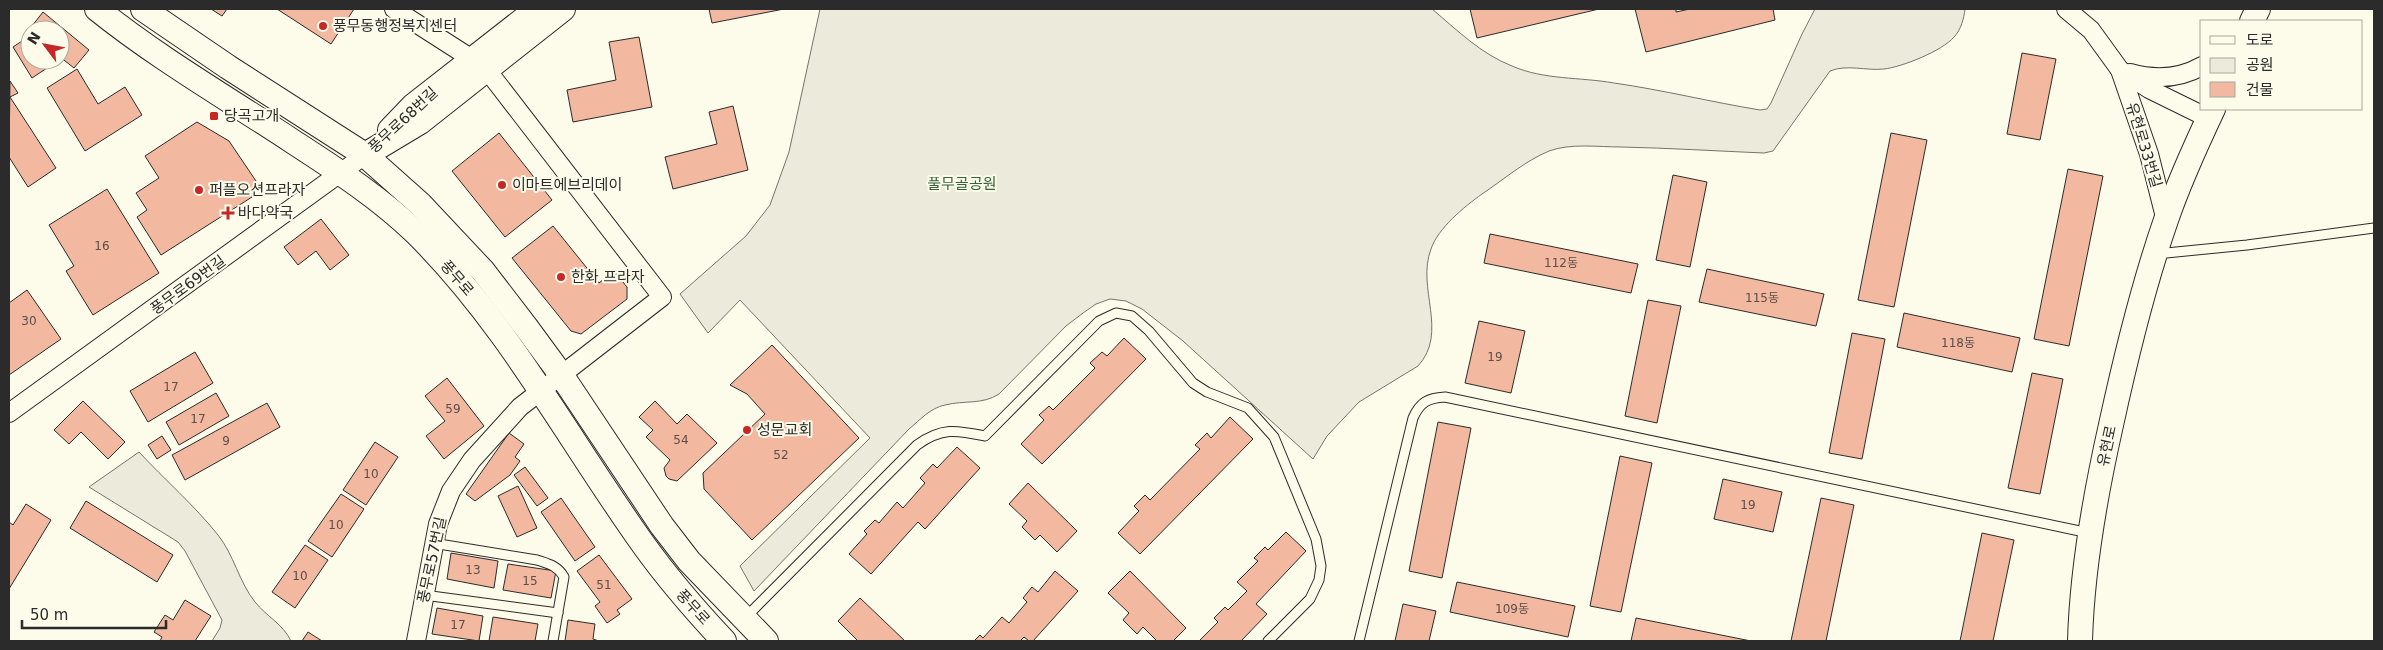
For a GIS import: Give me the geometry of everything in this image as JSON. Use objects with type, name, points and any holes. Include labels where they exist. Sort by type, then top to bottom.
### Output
[{"type":"street","name":"풍무로","points":[[97,9],[144,43],[340,171],[380,202],[415,233],[473,297],[542,390],[643,544],[674,586],[724,641]]},
{"type":"street","name":"풍무로","points":[[143,9],[228,67],[365,154],[420,204],[483,271],[562,376],[662,526],[689,561],[743,620],[766,641]]},
{"type":"street","points":[[394,9],[479,64]]},
{"type":"street","name":"풍무로68번길","points":[[479,64],[537,9]]},
{"type":"street","name":"풍무로68번길","points":[[365,154],[413,106],[563,9]]},
{"type":"street","name":"유현로33번길","points":[[2066,9],[2091,30],[2120,70],[2149,154],[2166,221]]},
{"type":"street","name":"풍무로57번길","points":[[416,641],[434,543],[443,509],[472,460],[506,421],[542,390],[662,297],[479,64]]},
{"type":"street","points":[[2120,70],[2142,76],[2163,77],[2178,76],[2200,67]]},
{"type":"street","name":"유현로33번길","points":[[2120,70],[2149,89],[2200,110]]},
{"type":"street","name":"유현로","points":[[2080,641],[2082,590],[2089,533],[2124,368],[2166,221],[2187,165],[2210,114]]},
{"type":"street","name":"풍무로69번길","points":[[9,413],[198,278],[365,154]]},
{"type":"lane","points":[[2156,254],[2247,245],[2374,228]]},
{"type":"lane","points":[[743,620],[917,445],[936,433],[947,431],[962,431],[985,436],[1099,321],[1124,313],[1140,321],[1192,383],[1207,392],[1248,408],[1270,430],[1277,443],[1316,539],[1321,566],[1319,580],[1310,598],[1268,641]]},
{"type":"lane","points":[[1359,641],[1413,418],[1417,408],[1425,401],[1434,398],[1445,397],[2089,533]]},
{"type":"lane","points":[[434,543],[537,560],[552,564],[560,570],[564,578],[553,641]]},
{"type":"lane","points":[[424,595],[558,613]]},
{"type":"green space","name":"풀무골공원","points":[[820,9],[1432,9],[1490,55],[1524,71],[1549,76],[1632,86],[1760,110],[1767,109],[1771,103],[1815,9],[1965,9],[1962,24],[1954,37],[1941,48],[1921,58],[1892,68],[1843,68],[1830,71],[1773,151],[1764,153],[1575,146],[1549,151],[1514,171],[1460,212],[1445,226],[1434,241],[1427,264],[1432,324],[1431,339],[1427,353],[1418,366],[1359,402],[1327,436],[1313,459],[1183,341],[1142,309],[1126,301],[1110,299],[1096,304],[1066,326],[999,394],[986,400],[940,407],[926,415],[909,429],[754,591],[740,566],[870,438],[740,300],[708,333],[680,294],[746,236],[770,205],[789,152]]},
{"type":"green space","points":[[139,452],[218,535],[224,543],[249,594],[259,607],[284,630],[291,641],[212,641],[220,628],[222,620],[185,551],[178,542],[89,487]]},
{"type":"building","points":[[211,9],[227,9],[222,16]]},
{"type":"building","name":"풍무동행정복지센터","points":[[277,9],[354,9],[331,44]]},
{"type":"building","points":[[709,9],[784,9],[712,23]]},
{"type":"building","points":[[1470,9],[1599,9],[1477,38]]},
{"type":"building","points":[[1635,9],[1676,9],[1676,12],[1690,9],[1773,9],[1775,20],[1646,52]]},
{"type":"building","points":[[43,12],[53,20],[37,20]]},
{"type":"building","points":[[70,34],[89,50],[74,68],[70,65]]},
{"type":"building","points":[[639,37],[652,107],[573,122],[567,90],[616,80],[609,42]]},
{"type":"building","points":[[20,42],[20,58],[13,47]]},
{"type":"building","points":[[2022,53],[2056,59],[2040,140],[2007,134]]},
{"type":"building","points":[[77,69],[98,104],[125,87],[142,115],[85,151],[47,88]]},
{"type":"building","points":[[27,70],[44,70],[32,78]]},
{"type":"building","points":[[10,81],[18,93],[10,97],[56,168],[28,187],[9,157]]},
{"type":"building","points":[[733,106],[748,170],[673,189],[665,157],[717,144],[709,112]]},
{"type":"building","name":"퍼플오션프라자","points":[[197,122],[229,141],[259,188],[252,197],[161,255],[137,217],[147,210],[136,193],[159,178],[145,156]]},
{"type":"building","name":"이마트에브리데이","points":[[499,133],[552,200],[505,237],[452,171]]},
{"type":"building","points":[[1891,133],[1927,140],[1894,307],[1858,300]]},
{"type":"building","points":[[2068,169],[2103,176],[2069,346],[2034,339]]},
{"type":"building","points":[[1673,175],[1707,182],[1690,267],[1656,260]]},
{"type":"building","points":[[107,189],[159,273],[93,315],[66,271],[74,266],[49,225]]},
{"type":"building","points":[[321,219],[349,255],[330,270],[316,251],[298,265],[284,247]]},
{"type":"building","name":"한화 프라자","points":[[553,226],[599,283],[614,271],[627,287],[627,299],[581,334],[571,331],[512,258]]},
{"type":"building","points":[[1490,234],[1638,264],[1631,293],[1484,263]]},
{"type":"building","points":[[1707,269],[1824,294],[1816,326],[1699,302]]},
{"type":"building","points":[[27,290],[61,339],[9,375],[9,303]]},
{"type":"building","points":[[1648,300],[1681,306],[1657,423],[1625,416]]},
{"type":"building","points":[[1904,313],[2020,338],[2012,372],[1897,347]]},
{"type":"building","points":[[1479,321],[1525,331],[1511,393],[1465,383]]},
{"type":"building","points":[[1852,333],[1885,339],[1862,459],[1829,453]]},
{"type":"building","points":[[1124,338],[1146,359],[1042,464],[1021,444],[1044,420],[1039,415],[1049,406],[1053,410],[1095,368],[1090,363],[1102,352],[1107,356]]},
{"type":"building","points":[[772,345],[859,438],[752,540],[704,489],[703,473],[765,414],[747,394],[730,385]]},
{"type":"building","points":[[195,352],[213,383],[148,422],[130,391]]},
{"type":"building","points":[[2032,373],[2063,379],[2040,494],[2008,488]]},
{"type":"building","points":[[447,378],[484,426],[444,459],[426,436],[445,421],[425,396]]},
{"type":"building","points":[[216,393],[229,416],[179,445],[166,422]]},
{"type":"building","points":[[83,401],[125,442],[108,459],[81,432],[69,444],[54,430]]},
{"type":"building","points":[[655,401],[677,424],[687,414],[717,443],[677,481],[666,476],[664,468],[670,460],[646,437],[653,430],[639,417]]},
{"type":"building","points":[[267,403],[280,427],[185,480],[172,455]]},
{"type":"building","points":[[1230,417],[1253,439],[1140,554],[1118,533],[1139,511],[1134,506],[1145,495],[1150,500],[1200,449],[1195,445],[1207,433],[1211,438]]},
{"type":"building","points":[[1438,422],[1471,428],[1442,578],[1409,571]]},
{"type":"building","points":[[509,433],[524,444],[515,457],[520,461],[510,475],[475,501],[466,494]]},
{"type":"building","points":[[162,436],[171,450],[157,459],[148,445]]},
{"type":"building","points":[[375,442],[398,457],[366,505],[343,490]]},
{"type":"building","points":[[957,447],[980,468],[925,529],[918,522],[871,574],[849,554],[867,534],[864,531],[875,520],[879,523],[897,502],[903,508],[925,483],[920,478],[933,464],[937,468]]},
{"type":"building","points":[[1620,456],[1652,463],[1621,612],[1590,606]]},
{"type":"building","points":[[525,467],[548,498],[537,506],[514,475]]},
{"type":"building","points":[[1723,479],[1782,492],[1773,532],[1714,519]]},
{"type":"building","points":[[1028,483],[1077,531],[1057,552],[1040,535],[1035,540],[1022,527],[1027,521],[1009,504]]},
{"type":"building","points":[[518,486],[537,528],[517,537],[498,496]]},
{"type":"building","points":[[341,494],[364,509],[332,557],[308,541]]},
{"type":"building","points":[[561,498],[595,547],[575,561],[541,512]]},
{"type":"building","points":[[1821,498],[1854,505],[1826,641],[1791,641]]},
{"type":"building","points":[[86,501],[173,555],[157,582],[70,528]]},
{"type":"building","points":[[26,504],[51,520],[9,589],[9,522],[13,525]]},
{"type":"building","points":[[1286,532],[1306,551],[1256,604],[1267,614],[1241,641],[1200,640],[1218,622],[1214,618],[1225,607],[1228,610],[1247,591],[1237,582],[1258,561],[1254,558],[1265,547],[1268,550]]},
{"type":"building","points":[[1982,533],[2014,540],[1993,641],[1960,641]]},
{"type":"building","points":[[305,545],[328,560],[295,608],[272,592]]},
{"type":"building","points":[[451,553],[498,561],[494,588],[447,579]]},
{"type":"building","points":[[599,555],[632,599],[617,610],[620,614],[607,623],[595,606],[600,602],[577,571]]},
{"type":"building","points":[[508,564],[556,571],[551,598],[503,590]]},
{"type":"building","points":[[1055,571],[1078,591],[1033,641],[1029,641],[1024,637],[1020,641],[974,641],[980,635],[983,638],[1002,617],[1009,623],[1027,602],[1023,598],[1032,587],[1038,592]]},
{"type":"building","points":[[1130,571],[1186,628],[1173,641],[1157,641],[1143,627],[1137,634],[1123,620],[1129,613],[1108,593]]},
{"type":"building","points":[[1457,582],[1575,606],[1568,637],[1450,612]]},
{"type":"building","points":[[860,598],[905,641],[858,641],[838,621]]},
{"type":"building","points":[[185,600],[211,616],[195,641],[160,641],[162,637],[154,632],[165,615],[173,620]]},
{"type":"building","points":[[1403,604],[1436,611],[1429,641],[1395,641]]},
{"type":"building","points":[[437,608],[483,616],[479,641],[432,634]]},
{"type":"building","points":[[493,617],[538,624],[535,641],[489,641]]},
{"type":"building","points":[[1636,618],[1751,641],[1631,641]]},
{"type":"building","points":[[568,620],[595,624],[593,639],[599,641],[565,641]]},
{"type":"building","points":[[308,632],[322,641],[302,641]]},
{"type":"place","name":"풍무동행정복지센터","points":[[323,26]]},
{"type":"place","name":"당곡고개","points":[[214,116]]},
{"type":"place","name":"이마트에브리데이","points":[[502,185]]},
{"type":"place","name":"퍼플오션프라자","points":[[199,190]]},
{"type":"place","name":"바다약국","points":[[228,213]]},
{"type":"place","name":"한화 프라자","points":[[561,277]]},
{"type":"place","name":"성문교회","points":[[747,430]]}]
